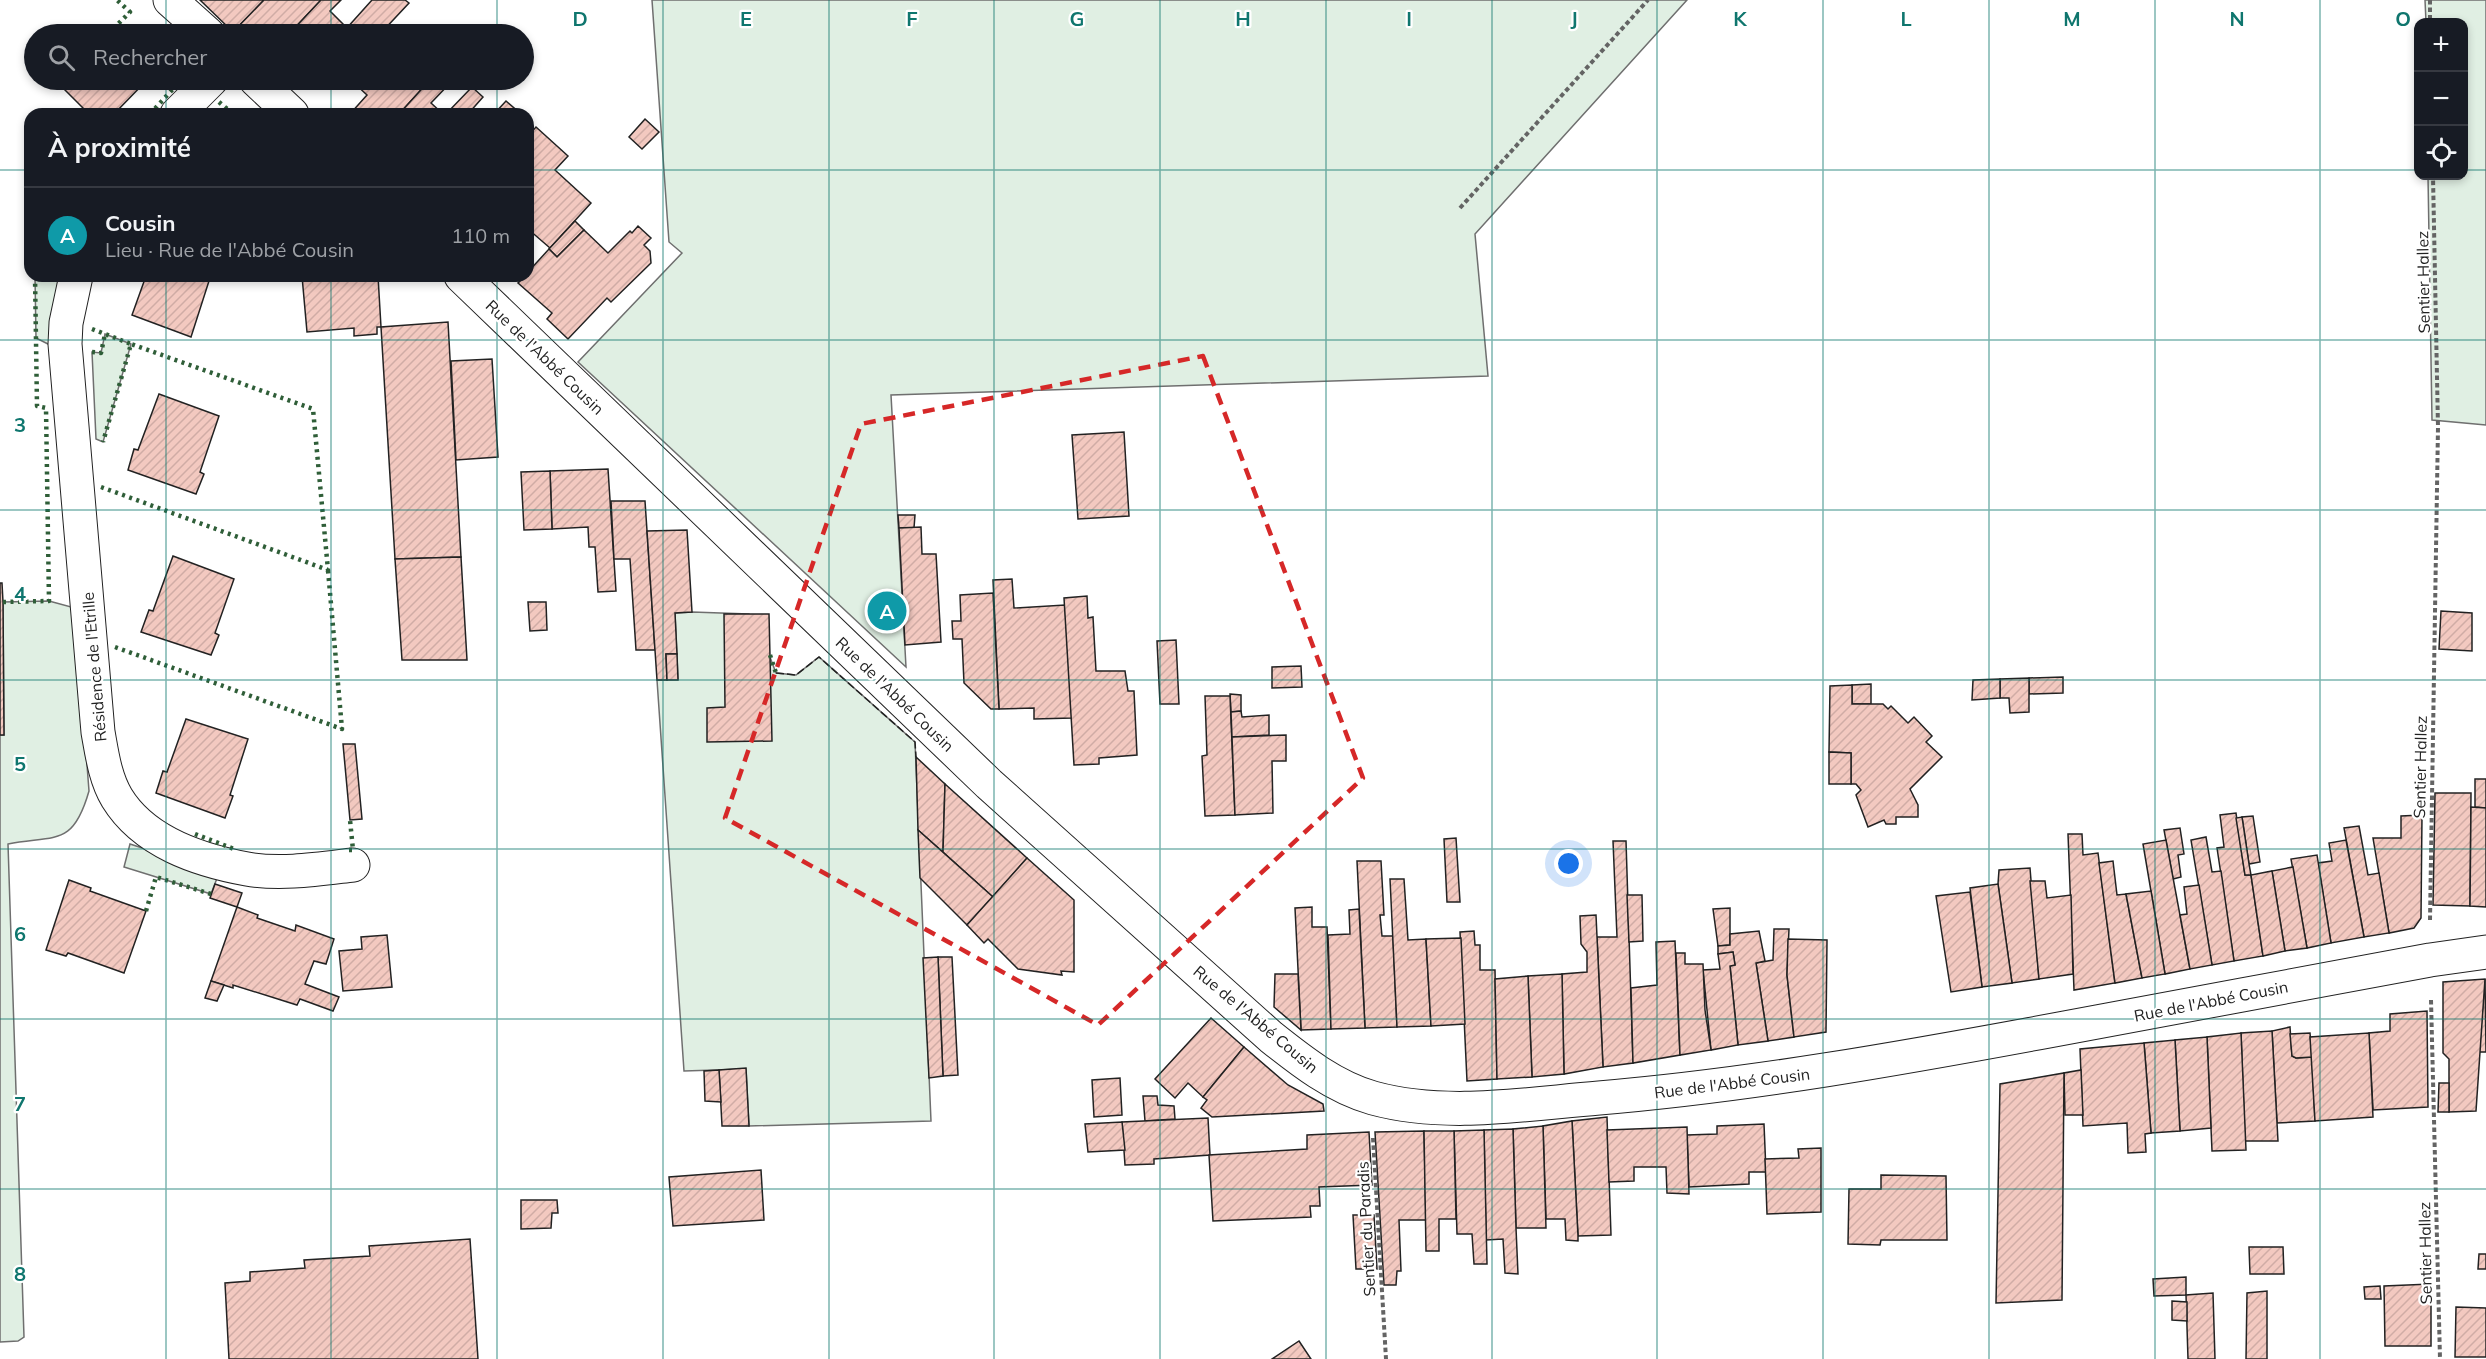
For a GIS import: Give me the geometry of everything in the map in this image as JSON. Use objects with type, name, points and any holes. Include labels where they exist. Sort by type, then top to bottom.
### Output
[{"type":"street","points":[[170,0],[197,24]]},
{"type":"street","points":[[183,108],[201,90]]},
{"type":"street","points":[[267,90],[286,108]]},
{"type":"street","name":"Résidence de l'Etrille","points":[[75,282],[66,322],[65,344],[98,732],[109,782],[128,813],[141,828],[164,842],[197,855],[248,869],[312,870],[353,865]]},
{"type":"street","name":"Rue de l'Abbé Cousin","points":[[466,282],[989,784],[1271,1036],[1320,1074],[1371,1097],[1436,1106],[1497,1107],[1661,1093],[1761,1080],[1875,1063],[2430,960],[2486,952]]},
{"type":"path","points":[[1460,208],[1648,0]]},
{"type":"path","points":[[2430,0],[2430,18]]},
{"type":"path","name":"Sentier Hallez","points":[[2433,180],[2438,427],[2430,960],[2440,1359]]},
{"type":"path","name":"Sentier du Paradis","points":[[1371,1097],[1386,1359]]},
{"type":"highlighted area","points":[[1203,356],[1363,778],[1098,1025],[725,818],[861,424]]},
{"type":"green space","points":[[652,0],[1687,0],[1475,234],[1488,376],[891,395],[906,667],[578,362],[682,253],[669,242]]},
{"type":"green space","points":[[2425,0],[2486,0],[2486,425],[2432,420],[2428,180],[2468,180],[2468,18],[2426,18]]},
{"type":"green space","points":[[35,282],[62,282],[52,346],[36,338]]},
{"type":"green space","points":[[105,334],[131,344],[103,442],[96,439],[92,352],[101,353]]},
{"type":"green space","points":[[49,601],[75,608],[89,791],[83,809],[69,830],[51,838],[8,844],[24,1337],[18,1341],[0,1342],[0,735],[4,735],[3,602]]},
{"type":"green space","points":[[675,613],[749,614],[761,633],[776,673],[796,675],[819,657],[915,742],[931,1121],[749,1126],[746,1069],[684,1071],[657,680],[678,679]]},
{"type":"green space","points":[[130,844],[219,873],[211,894],[124,867]]},
{"type":"building","points":[[200,0],[264,0],[241,24],[225,24]]},
{"type":"building","points":[[264,0],[321,0],[298,24],[241,24]]},
{"type":"building","points":[[321,0],[341,0],[330,11],[343,24],[298,24]]},
{"type":"building","points":[[372,0],[405,0],[409,3],[389,24],[350,24]]},
{"type":"building","points":[[65,90],[137,90],[120,108],[83,108]]},
{"type":"building","points":[[362,90],[421,90],[404,108],[355,108],[367,95]]},
{"type":"building","points":[[421,90],[443,90],[431,103],[436,108],[404,108]]},
{"type":"building","points":[[469,90],[475,90],[483,97],[473,108],[452,108]]},
{"type":"building","points":[[506,101],[514,108],[500,108]]},
{"type":"building","points":[[645,119],[659,132],[642,149],[629,137]]},
{"type":"building","points":[[536,127],[568,156],[555,170],[591,203],[550,248],[534,234],[534,129]]},
{"type":"building","points":[[575,221],[584,230],[557,257],[549,249]]},
{"type":"building","points":[[638,226],[651,238],[644,245],[650,251],[651,263],[611,302],[607,298],[568,339],[547,319],[552,313],[518,283],[534,282],[534,265],[549,249],[557,257],[584,230],[608,253],[630,231],[632,233]]},
{"type":"building","points":[[144,282],[209,282],[191,337],[132,315]]},
{"type":"building","points":[[303,282],[378,282],[381,327],[377,327],[377,334],[354,336],[354,328],[307,332]]},
{"type":"building","points":[[448,322],[461,557],[395,559],[381,327]]},
{"type":"building","points":[[492,359],[498,457],[456,460],[451,361]]},
{"type":"building","points":[[159,394],[219,416],[200,472],[204,474],[196,494],[128,470],[134,449],[138,450]]},
{"type":"building","points":[[1124,432],[1129,516],[1078,519],[1072,435]]},
{"type":"building","points":[[608,469],[616,591],[598,592],[595,547],[589,547],[588,527],[552,529],[550,471]]},
{"type":"building","points":[[550,471],[552,529],[524,530],[521,472]]},
{"type":"building","points":[[611,501],[645,501],[655,650],[636,650],[630,559],[614,559]]},
{"type":"building","points":[[898,515],[915,515],[914,528],[899,528]]},
{"type":"building","points":[[921,527],[922,554],[936,554],[941,642],[905,645],[899,528]]},
{"type":"building","points":[[687,530],[692,612],[675,613],[677,654],[666,654],[667,680],[657,680],[647,531]]},
{"type":"building","points":[[173,556],[234,579],[215,633],[219,635],[211,655],[141,632],[149,610],[153,611]]},
{"type":"building","points":[[461,557],[467,660],[402,660],[395,559]]},
{"type":"building","points":[[1012,579],[1014,608],[1065,605],[1072,718],[1034,719],[1034,708],[999,709],[993,580]]},
{"type":"building","points":[[0,583],[2,583],[3,602],[4,735],[0,735]]},
{"type":"building","points":[[993,593],[999,709],[991,709],[964,683],[962,639],[953,639],[952,621],[961,621],[960,595]]},
{"type":"building","points":[[882,596],[903,616],[894,627],[871,606]]},
{"type":"building","points":[[1087,596],[1088,618],[1093,617],[1096,671],[1125,671],[1128,691],[1134,691],[1137,755],[1099,758],[1099,764],[1074,765],[1064,598]]},
{"type":"building","points":[[528,602],[546,602],[547,630],[530,631]]},
{"type":"building","points":[[2441,611],[2472,613],[2472,651],[2439,649]]},
{"type":"building","points":[[724,614],[769,614],[772,741],[707,742],[707,708],[725,707]]},
{"type":"building","points":[[1176,640],[1179,704],[1160,704],[1157,641]]},
{"type":"building","points":[[666,654],[677,654],[678,680],[667,680]]},
{"type":"building","points":[[1301,666],[1302,687],[1272,688],[1272,667]]},
{"type":"building","points":[[2063,677],[2063,693],[2029,694],[2029,678]]},
{"type":"building","points":[[2029,678],[2029,712],[2010,713],[2009,698],[2000,698],[2000,679]]},
{"type":"building","points":[[2000,679],[2000,698],[1972,700],[1973,680]]},
{"type":"building","points":[[1871,684],[1871,704],[1852,704],[1852,685]]},
{"type":"building","points":[[1852,685],[1852,704],[1883,704],[1888,709],[1891,706],[1908,723],[1914,717],[1932,736],[1926,742],[1942,757],[1910,789],[1918,805],[1918,817],[1896,817],[1896,824],[1886,824],[1884,820],[1868,827],[1856,795],[1861,790],[1856,784],[1851,784],[1851,753],[1829,752],[1830,686]]},
{"type":"building","points":[[1230,694],[1241,695],[1241,711],[1231,712]]},
{"type":"building","points":[[1205,696],[1230,696],[1235,815],[1205,816],[1202,756],[1207,755]]},
{"type":"building","points":[[1241,711],[1242,717],[1269,715],[1269,735],[1232,737],[1231,712]]},
{"type":"building","points":[[186,719],[248,739],[225,818],[156,793],[163,771],[167,772]]},
{"type":"building","points":[[1286,735],[1286,761],[1272,761],[1273,813],[1235,815],[1232,737]]},
{"type":"building","points":[[343,744],[355,744],[362,819],[350,820]]},
{"type":"building","points":[[1829,752],[1851,753],[1851,784],[1829,784]]},
{"type":"building","points":[[916,757],[945,784],[943,852],[918,830]]},
{"type":"building","points":[[2475,779],[2486,779],[2486,808],[2475,807]]},
{"type":"building","points":[[945,784],[1027,858],[993,897],[943,852]]},
{"type":"building","points":[[2435,793],[2471,793],[2470,906],[2433,905]]},
{"type":"building","points":[[2471,807],[2486,808],[2486,907],[2470,906]]},
{"type":"building","points":[[2236,813],[2245,875],[2251,875],[2263,956],[2234,961],[2217,848],[2224,847],[2220,815]]},
{"type":"building","points":[[2422,815],[2421,918],[2414,928],[2389,933],[2373,838],[2401,838],[2401,816]]},
{"type":"building","points":[[2253,816],[2260,862],[2249,864],[2242,817]]},
{"type":"building","points":[[2242,817],[2251,875],[2245,875],[2236,818]]},
{"type":"building","points":[[2359,826],[2368,875],[2379,873],[2389,933],[2364,937],[2344,828]]},
{"type":"building","points":[[2180,828],[2184,854],[2178,855],[2181,877],[2173,879],[2164,830]]},
{"type":"building","points":[[918,830],[993,897],[967,925],[920,878]]},
{"type":"building","points":[[2068,834],[2082,834],[2083,855],[2098,853],[2115,983],[2074,990]]},
{"type":"building","points":[[2206,837],[2212,872],[2221,871],[2234,961],[2212,965],[2191,840]]},
{"type":"building","points":[[1456,838],[1460,902],[1447,902],[1444,839]]},
{"type":"building","points":[[2166,840],[2190,969],[2165,974],[2143,844]]},
{"type":"building","points":[[2346,840],[2364,937],[2331,943],[2318,863],[2332,861],[2329,843]]},
{"type":"building","points":[[1613,841],[1626,841],[1633,1063],[1603,1067],[1597,937],[1617,937]]},
{"type":"building","points":[[2317,855],[2331,943],[2307,948],[2291,859]]},
{"type":"building","points":[[1027,858],[1074,900],[1074,972],[1061,971],[1062,975],[1018,969],[988,939],[984,943],[967,925]]},
{"type":"building","points":[[1357,861],[1381,861],[1384,915],[1380,915],[1382,936],[1393,936],[1397,1027],[1365,1028]]},
{"type":"building","points":[[2113,861],[2117,895],[2126,894],[2142,978],[2115,983],[2099,863]]},
{"type":"building","points":[[2293,867],[2307,948],[2285,951],[2272,871]]},
{"type":"building","points":[[2030,868],[2039,979],[2012,983],[1998,884],[1999,870]]},
{"type":"building","points":[[2272,871],[2285,951],[2263,956],[2251,875]]},
{"type":"building","points":[[1390,879],[1404,879],[1408,940],[1426,939],[1431,1026],[1397,1027]]},
{"type":"building","points":[[69,880],[91,888],[90,891],[146,911],[124,973],[68,953],[66,956],[46,950]]},
{"type":"building","points":[[2030,881],[2045,881],[2047,898],[2071,895],[2073,974],[2039,979]]},
{"type":"building","points":[[215,884],[242,893],[237,907],[210,898]]},
{"type":"building","points":[[1998,884],[2012,983],[1982,987],[1970,888]]},
{"type":"building","points":[[2199,885],[2212,965],[2190,969],[2180,915],[2187,914],[2184,887]]},
{"type":"building","points":[[2151,891],[2165,974],[2142,978],[2126,894]]},
{"type":"building","points":[[1970,892],[1982,987],[1951,992],[1936,896]]},
{"type":"building","points":[[1627,895],[1642,895],[1643,941],[1629,942]]},
{"type":"building","points":[[237,907],[258,915],[257,918],[295,931],[296,925],[334,939],[326,964],[314,961],[305,984],[339,997],[333,1011],[300,999],[297,1005],[233,985],[233,988],[211,981]]},
{"type":"building","points":[[1312,907],[1312,927],[1327,927],[1331,1029],[1301,1030],[1295,908]]},
{"type":"building","points":[[1730,908],[1730,945],[1718,946],[1713,909]]},
{"type":"building","points":[[1359,909],[1365,1028],[1331,1029],[1328,935],[1350,934],[1349,910]]},
{"type":"building","points":[[1596,915],[1603,1067],[1564,1074],[1562,974],[1587,972],[1587,952],[1581,944],[1580,916]]},
{"type":"building","points":[[1774,929],[1789,929],[1787,975],[1794,1037],[1768,1041],[1756,963],[1773,960]]},
{"type":"building","points":[[1474,931],[1475,945],[1480,945],[1480,970],[1495,970],[1497,1079],[1467,1081],[1460,932]]},
{"type":"building","points":[[1759,931],[1765,961],[1756,963],[1768,1041],[1738,1045],[1730,966],[1735,965],[1733,952],[1718,954],[1718,946],[1730,945],[1730,934]]},
{"type":"building","points":[[387,935],[392,987],[343,991],[339,951],[362,949],[361,937]]},
{"type":"building","points":[[1461,938],[1465,1024],[1431,1026],[1426,939]]},
{"type":"building","points":[[1788,939],[1827,940],[1826,1032],[1794,1037],[1787,975]]},
{"type":"building","points":[[1675,941],[1680,1055],[1633,1063],[1631,988],[1657,985],[1656,942]]},
{"type":"building","points":[[1733,952],[1735,965],[1730,966],[1738,1045],[1711,1050],[1703,970],[1720,969],[1718,954]]},
{"type":"building","points":[[1676,953],[1685,953],[1685,964],[1703,964],[1705,1010],[1711,1050],[1680,1055]]},
{"type":"building","points":[[938,957],[952,957],[958,1075],[943,1076]]},
{"type":"building","points":[[938,957],[943,1076],[929,1078],[923,958]]},
{"type":"building","points":[[1275,974],[1298,974],[1301,1030],[1274,1007]]},
{"type":"building","points":[[1562,974],[1564,1074],[1532,1077],[1528,976]]},
{"type":"building","points":[[1528,976],[1532,1077],[1497,1079],[1495,979]]},
{"type":"building","points":[[2485,979],[2486,1052],[2479,1052]]},
{"type":"building","points":[[2485,979],[2476,1111],[2449,1112],[2449,1059],[2443,1053],[2443,982]]},
{"type":"building","points":[[211,981],[224,985],[217,1001],[205,998]]},
{"type":"building","points":[[2427,1011],[2428,1107],[2373,1110],[2369,1033],[2390,1031],[2390,1014]]},
{"type":"building","points":[[1211,1018],[1244,1047],[1203,1097],[1188,1083],[1175,1098],[1155,1079]]},
{"type":"building","points":[[2290,1027],[2292,1056],[2312,1057],[2315,1121],[2277,1123],[2272,1031]]},
{"type":"building","points":[[2272,1031],[2278,1141],[2245,1141],[2241,1033]]},
{"type":"building","points":[[2241,1033],[2246,1150],[2212,1151],[2207,1037]]},
{"type":"building","points":[[2310,1033],[2312,1057],[2292,1056],[2290,1034]]},
{"type":"building","points":[[2369,1033],[2373,1117],[2315,1121],[2310,1037]]},
{"type":"building","points":[[2207,1037],[2211,1128],[2180,1131],[2175,1040]]},
{"type":"building","points":[[2175,1040],[2180,1131],[2151,1133],[2144,1043]]},
{"type":"building","points":[[2144,1043],[2151,1133],[2145,1134],[2146,1152],[2128,1153],[2127,1123],[2083,1126],[2080,1049]]},
{"type":"building","points":[[1244,1047],[1288,1085],[1323,1104],[1324,1111],[1212,1117],[1201,1108],[1207,1100],[1203,1097]]},
{"type":"building","points":[[746,1068],[749,1126],[722,1126],[719,1070]]},
{"type":"building","points":[[719,1070],[721,1102],[705,1101],[704,1071]]},
{"type":"building","points":[[2081,1070],[2083,1115],[2065,1115],[2064,1073]]},
{"type":"building","points":[[2064,1073],[2062,1300],[1996,1303],[2000,1084]]},
{"type":"building","points":[[1120,1078],[1122,1115],[1094,1117],[1092,1080]]},
{"type":"building","points":[[2439,1083],[2449,1083],[2449,1112],[2438,1112]]},
{"type":"building","points":[[1143,1096],[1157,1096],[1158,1105],[1174,1106],[1175,1119],[1145,1121]]},
{"type":"building","points":[[1607,1117],[1611,1235],[1578,1236],[1572,1121]]},
{"type":"building","points":[[1208,1118],[1210,1155],[1154,1159],[1154,1164],[1125,1165],[1122,1122]]},
{"type":"building","points":[[1572,1121],[1578,1241],[1566,1240],[1565,1219],[1546,1219],[1543,1126]]},
{"type":"building","points":[[1122,1122],[1125,1150],[1088,1152],[1085,1124]]},
{"type":"building","points":[[1764,1124],[1766,1172],[1749,1172],[1749,1184],[1689,1187],[1687,1135],[1717,1134],[1717,1126]]},
{"type":"building","points":[[1543,1126],[1546,1228],[1516,1228],[1513,1129]]},
{"type":"building","points":[[1687,1127],[1689,1194],[1667,1193],[1666,1167],[1634,1167],[1634,1181],[1609,1182],[1607,1130]]},
{"type":"building","points":[[1513,1129],[1518,1274],[1505,1273],[1503,1239],[1486,1240],[1484,1130]]},
{"type":"building","points":[[1484,1130],[1487,1264],[1474,1264],[1472,1234],[1457,1234],[1454,1131]]},
{"type":"building","points":[[1424,1131],[1426,1220],[1399,1220],[1401,1271],[1397,1271],[1396,1285],[1384,1285],[1375,1132]]},
{"type":"building","points":[[1424,1131],[1454,1131],[1456,1219],[1439,1219],[1439,1251],[1426,1251]]},
{"type":"building","points":[[1369,1132],[1372,1185],[1319,1187],[1320,1206],[1310,1206],[1311,1217],[1213,1221],[1209,1155],[1307,1149],[1307,1135]]},
{"type":"building","points":[[1821,1148],[1821,1212],[1767,1214],[1765,1159],[1799,1158],[1798,1149]]},
{"type":"building","points":[[761,1170],[764,1220],[673,1226],[669,1177]]},
{"type":"building","points":[[1881,1175],[1946,1176],[1947,1240],[1881,1240],[1880,1245],[1848,1244],[1849,1189],[1881,1189]]},
{"type":"building","points":[[521,1200],[557,1200],[558,1213],[552,1213],[551,1228],[521,1229]]},
{"type":"building","points":[[1353,1215],[1374,1215],[1377,1269],[1356,1269]]},
{"type":"building","points":[[470,1239],[478,1359],[229,1359],[225,1283],[250,1281],[250,1272],[305,1268],[304,1260],[370,1256],[369,1246]]},
{"type":"building","points":[[2249,1247],[2283,1247],[2284,1274],[2250,1274]]},
{"type":"building","points":[[2479,1254],[2486,1254],[2486,1269],[2478,1269]]},
{"type":"building","points":[[2186,1277],[2186,1295],[2154,1296],[2153,1279]]},
{"type":"building","points":[[2431,1284],[2431,1346],[2385,1346],[2384,1286]]},
{"type":"building","points":[[2380,1286],[2381,1299],[2365,1299],[2364,1287]]},
{"type":"building","points":[[2267,1291],[2267,1359],[2246,1359],[2247,1293]]},
{"type":"building","points":[[2213,1293],[2215,1359],[2188,1359],[2186,1295]]},
{"type":"building","points":[[2172,1301],[2187,1302],[2187,1321],[2172,1320]]},
{"type":"building","points":[[2456,1307],[2486,1308],[2486,1357],[2455,1357]]},
{"type":"building","points":[[1299,1341],[1311,1359],[1272,1359]]},
{"type":"hedge","points":[[117,0],[130,12],[118,24]]},
{"type":"hedge","points":[[155,108],[172,90]]},
{"type":"hedge","points":[[219,102],[226,108]]},
{"type":"hedge","points":[[3,602],[49,601],[46,408],[37,406],[35,282]]},
{"type":"hedge","points":[[92,329],[131,344],[103,442]]},
{"type":"hedge","points":[[92,352],[101,353],[105,334]]},
{"type":"hedge","points":[[101,487],[328,570],[313,409],[131,344]]},
{"type":"hedge","points":[[115,647],[342,729],[328,570]]},
{"type":"hedge","points":[[770,655],[776,673]]},
{"type":"hedge","points":[[349,850],[353,850],[350,820]]},
{"type":"hedge","points":[[195,834],[234,849]]},
{"type":"hedge","points":[[146,911],[156,877],[211,894]]},
{"type":"fence","points":[[776,673],[796,675],[819,657],[915,742],[916,757]]},
{"type":"place","name":"Cousin","points":[[887,611]]}]
